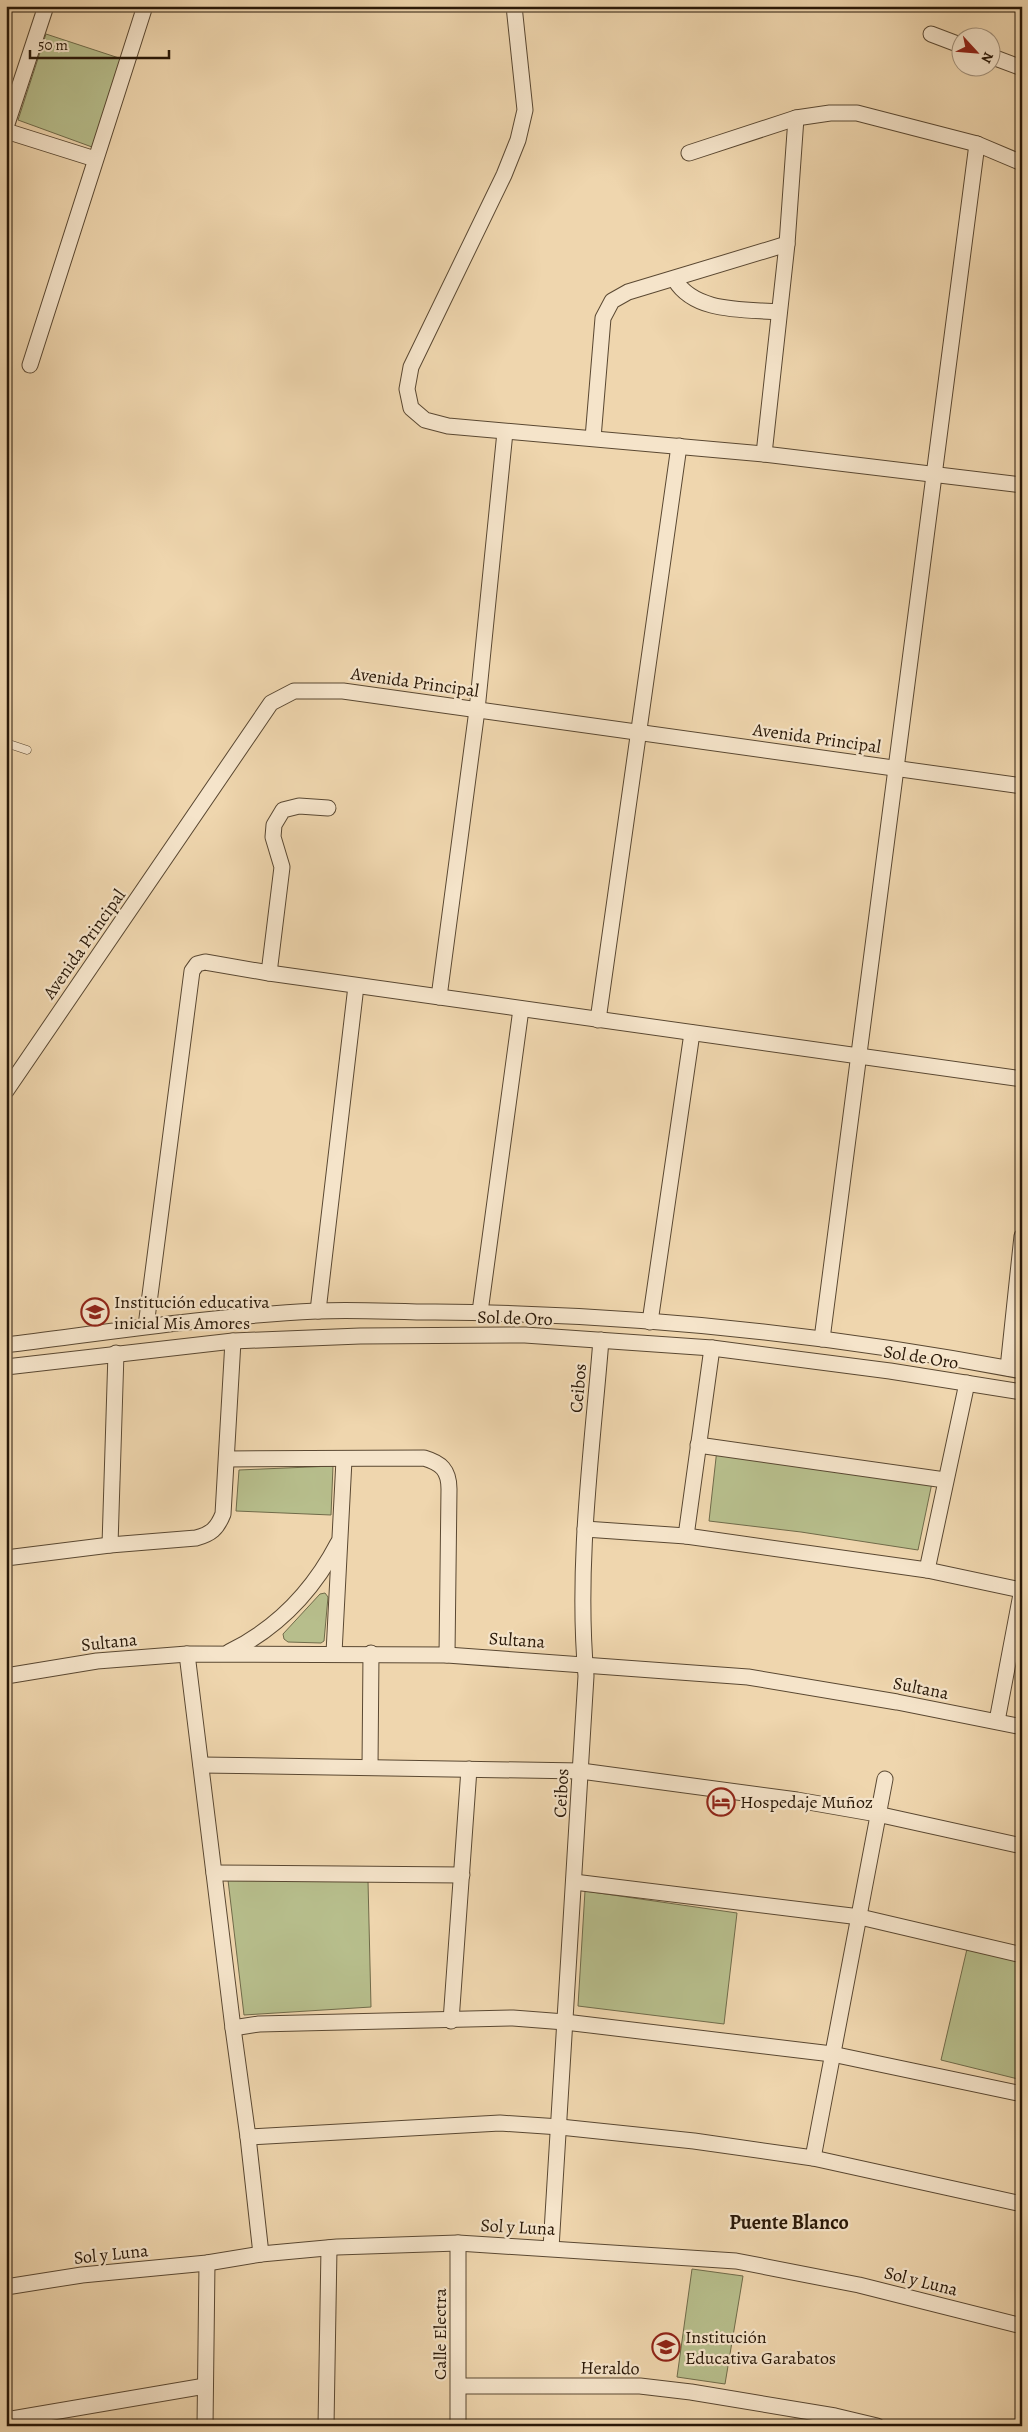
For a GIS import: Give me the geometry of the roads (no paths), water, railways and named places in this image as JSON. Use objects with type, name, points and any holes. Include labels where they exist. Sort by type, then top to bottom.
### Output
[{"type":"street","points":[[46,6],[6,129],[95,159]]},
{"type":"street","points":[[30,365],[144,6]]},
{"type":"street","points":[[514,6],[525,110],[518,140],[504,175],[411,367],[407,389],[411,408],[425,420],[448,426],[764,454],[1022,485]]},
{"type":"street","points":[[931,34],[950,41]]},
{"type":"street","points":[[1000,60],[1022,68]]},
{"type":"street","points":[[689,152],[796,118],[830,113],[857,113],[977,144],[1022,164]]},
{"type":"street","points":[[764,454],[787,244],[796,118]]},
{"type":"street","points":[[822,1339],[977,144]]},
{"type":"street","points":[[593,438],[603,318],[612,302],[628,292],[675,280],[787,244]]},
{"type":"street","points":[[675,280],[688,297],[700,302],[734,309],[779,312]]},
{"type":"street","points":[[439,997],[477,710],[506,432]]},
{"type":"street","points":[[598,1020],[679,446]]},
{"type":"street","name":"Avenida Principal","points":[[6,1091],[271,703],[294,691],[343,691],[1022,786]]},
{"type":"street","points":[[269,974],[282,867],[273,836],[274,825],[283,810],[299,806],[328,808]]},
{"type":"street","points":[[146,1326],[192,972],[197,964],[205,962],[269,974],[1022,1079]]},
{"type":"street","points":[[318,1311],[356,986]]},
{"type":"street","points":[[480,1312],[521,1009]]},
{"type":"street","points":[[650,1322],[692,1032]]},
{"type":"street","points":[[6,1345],[146,1326],[318,1311],[480,1312],[650,1322],[822,1339],[1015,1370],[1022,1236]]},
{"type":"street","name":"Sol de Oro","points":[[6,1367],[233,1341],[478,1335],[601,1340],[712,1348],[890,1370],[1022,1392]]},
{"type":"street","name":"Ceibos","points":[[552,2248],[581,1772],[585,1664],[585,1529],[601,1340]]},
{"type":"street","points":[[6,1558],[208,1535],[218,1526],[224,1514],[233,1341]]},
{"type":"street","points":[[686,1536],[712,1348]]},
{"type":"street","points":[[110,1545],[116,1353]]},
{"type":"street","points":[[927,1570],[967,1383]]},
{"type":"street","points":[[698,1445],[945,1480]]},
{"type":"street","points":[[227,1459],[344,1460],[424,1458],[435,1462],[445,1469],[449,1478],[450,1489],[446,1654]]},
{"type":"street","points":[[334,1653],[344,1460]]},
{"type":"street","points":[[585,1529],[686,1536],[927,1570],[1022,1589],[997,1721]]},
{"type":"street","points":[[226,1654],[258,1636],[295,1605],[324,1571],[340,1540]]},
{"type":"street","points":[[370,1768],[371,1653]]},
{"type":"street","points":[[187,1654],[248,2136],[261,2254]]},
{"type":"street","name":"Sultana","points":[[6,1676],[97,1661],[187,1654],[446,1654],[748,1676],[1022,1727]]},
{"type":"street","points":[[201,1765],[581,1772],[797,1800],[877,1814],[1022,1846]]},
{"type":"street","points":[[451,2021],[469,1769]]},
{"type":"street","points":[[813,2158],[885,1779]]},
{"type":"street","points":[[214,1873],[462,1875]]},
{"type":"street","points":[[574,1882],[860,1917],[1022,1955]]},
{"type":"street","points":[[233,2028],[260,2024],[451,2021],[513,2018],[565,2022],[832,2054],[1022,2094]]},
{"type":"street","points":[[248,2136],[500,2123],[560,2126],[694,2141],[813,2158],[1022,2204]]},
{"type":"street","name":"Sol y Luna","points":[[6,2287],[82,2275],[207,2263],[261,2254],[328,2248],[458,2243],[736,2261],[859,2286],[1022,2326]]},
{"type":"street","name":"Calle Electra","points":[[458,2243],[458,2426]]},
{"type":"street","points":[[326,2426],[328,2248]]},
{"type":"street","points":[[206,2426],[207,2263]]},
{"type":"street","points":[[6,2420],[205,2386]]},
{"type":"street","name":"Heraldo","points":[[459,2386],[640,2386],[691,2392],[868,2425]]},
{"type":"lane","points":[[6,742],[27,750]]},
{"type":"place","name":"Institución educativa inicial Mis Amores","points":[[95,1312]]},
{"type":"place","name":"Hospedaje Muñoz","points":[[721,1802]]},
{"type":"place","name":"Institución Educativa Garabatos","points":[[666,2347]]},
{"type":"district","name":"Puente Blanco","points":[[789,2222]]}]
